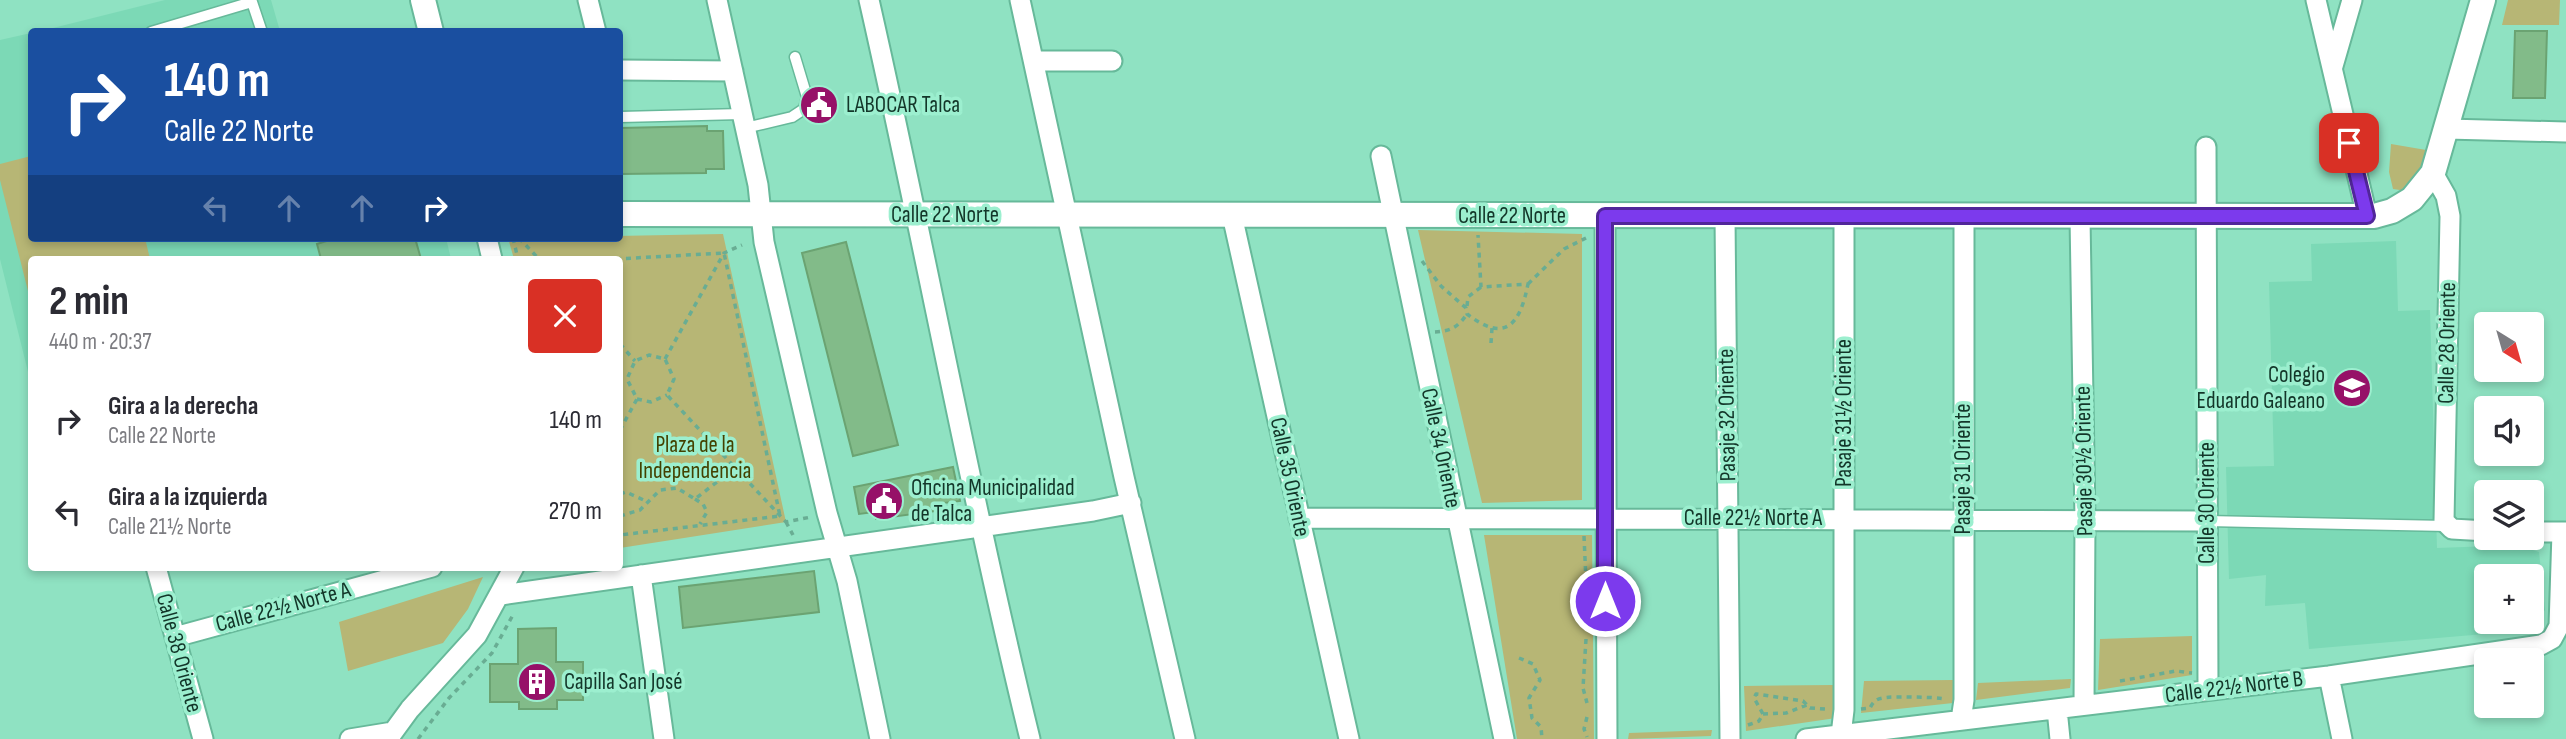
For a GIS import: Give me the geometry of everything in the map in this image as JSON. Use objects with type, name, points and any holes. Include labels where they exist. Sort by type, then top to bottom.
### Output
[{"type":"street","points":[[423,0],[430,28]]},
{"type":"street","points":[[588,0],[595,28]]},
{"type":"street","points":[[717,0],[744,121],[764,242],[880,739]]},
{"type":"street","points":[[869,0],[918,215],[982,526],[987,562],[1030,739]]},
{"type":"street","points":[[1020,0],[1185,739]]},
{"type":"street","points":[[2316,0],[2367,216]]},
{"type":"street","points":[[2332,69],[2352,0]]},
{"type":"street","points":[[2433,173],[2483,0]]},
{"type":"street","points":[[1034,61],[1112,61]]},
{"type":"street","points":[[623,70],[733,71]]},
{"type":"street","points":[[2447,129],[2566,132]]},
{"type":"street","name":"Calle 30 Oriente","points":[[2206,147],[2208,690]]},
{"type":"street","name":"Calle 34 Oriente","points":[[1381,156],[1504,739]]},
{"type":"street","name":"Calle 22 Norte","points":[[623,214],[1481,216],[1605,227],[1726,216],[2367,216],[2403,205],[2420,191],[2433,173]]},
{"type":"street","name":"Calle 28 Oriente","points":[[2433,173],[2446,196],[2450,216],[2446,521]]},
{"type":"street","name":"Calle 35 Oriente","points":[[1232,215],[1349,739]]},
{"type":"street","name":"Pasaje 32 Oriente","points":[[1726,216],[1730,733]]},
{"type":"street","name":"Pasaje 31½ Oriente","points":[[1841,735],[1844,710],[1844,216]]},
{"type":"street","name":"Pasaje 31 Oriente","points":[[1961,720],[1965,700],[1964,217]]},
{"type":"street","name":"Pasaje 30½ Oriente","points":[[2080,217],[2085,520],[2084,705]]},
{"type":"street","points":[[1605,227],[1604,517],[1607,739]]},
{"type":"street","points":[[501,595],[1131,503]]},
{"type":"street","name":"Calle 22½ Norte A","points":[[1299,518],[2207,521]]},
{"type":"street","points":[[2446,521],[2457,530],[2474,531]]},
{"type":"street","points":[[2544,532],[2564,532]]},
{"type":"street","name":"Calle 22½ Norte B","points":[[1806,739],[2329,676],[2547,643],[2556,633],[2560,619],[2564,532]]},
{"type":"street","name":"Calle 38 Oriente","points":[[157,571],[202,739]]},
{"type":"street","name":"Calle 22½ Norte A","points":[[175,637],[417,571]]},
{"type":"street","points":[[350,739],[391,735],[463,653],[501,595],[512,571]]},
{"type":"street","points":[[641,575],[664,739]]},
{"type":"street","points":[[2329,676],[2342,739]]},
{"type":"street","points":[[2057,709],[2060,739]]},
{"type":"lane","points":[[164,28],[252,2],[261,28]]},
{"type":"lane","points":[[623,117],[744,121],[792,117],[804,109],[807,97],[795,57]]},
{"type":"lane","points":[[2207,521],[2446,521]]},
{"type":"path","points":[[1481,216],[1477,253],[1481,287]]},
{"type":"path","points":[[1467,314],[1482,326],[1492,328],[1504,329],[1514,323],[1524,303],[1528,284],[1564,249],[1605,227]]},
{"type":"path","points":[[523,242],[536,256]]},
{"type":"path","points":[[623,259],[724,253],[741,245]]},
{"type":"path","points":[[1399,248],[1421,259],[1441,286],[1466,307]]},
{"type":"path","points":[[531,250],[532,256]]},
{"type":"path","points":[[724,253],[780,516]]},
{"type":"path","points":[[665,359],[724,253]]},
{"type":"path","points":[[1417,332],[1448,331],[1460,325],[1467,314],[1468,297],[1481,287],[1528,284]]},
{"type":"path","points":[[1491,343],[1492,328]]},
{"type":"path","points":[[623,347],[635,361]]},
{"type":"path","points":[[637,399],[627,379],[635,361],[649,355],[665,359]]},
{"type":"path","points":[[637,399],[651,401],[667,395],[674,379],[665,359]]},
{"type":"path","points":[[667,395],[786,522],[827,513]]},
{"type":"path","points":[[623,425],[637,399]]},
{"type":"path","points":[[695,499],[735,468]]},
{"type":"path","points":[[623,515],[640,510],[660,490],[677,488],[703,504],[707,512],[700,524]]},
{"type":"path","points":[[623,493],[648,502]]},
{"type":"path","points":[[623,536],[780,516]]},
{"type":"path","points":[[1584,517],[1583,566],[1587,584],[1581,611],[1588,632],[1583,688],[1589,709],[1584,729],[1588,739]]},
{"type":"path","points":[[1519,658],[1533,664],[1540,680],[1529,698],[1532,718],[1541,727],[1542,739]]},
{"type":"path","points":[[1763,714],[1754,698],[1756,694],[1803,701],[1807,705]]},
{"type":"path","points":[[1763,714],[1786,713],[1807,705],[1844,710],[1870,708],[1873,701],[1884,697],[1906,699],[1934,695],[1965,700]]},
{"type":"path","points":[[1730,733],[1759,721],[1763,714]]},
{"type":"shaded area","points":[[165,0],[271,0],[279,28],[53,28]]},
{"type":"shaded area","points":[[28,34],[28,242],[447,242],[450,256],[28,256],[28,372],[0,259],[0,40]]},
{"type":"shaded area","name":"Colegio Eduardo Galeano","points":[[2396,241],[2398,311],[2430,310],[2437,548],[2474,547],[2474,550],[2539,552],[2540,564],[2474,564],[2474,634],[2484,634],[2309,649],[2305,603],[2265,606],[2266,575],[2229,579],[2226,467],[2274,466],[2269,282],[2312,281],[2311,244]]},
{"type":"green space","points":[[2508,0],[2560,0],[2559,25],[2502,25]]},
{"type":"green space","points":[[2391,144],[2432,151],[2407,191],[2393,189],[2389,172]]},
{"type":"green space","points":[[28,157],[28,242],[146,242],[149,256],[28,256],[28,291],[0,180],[0,164]]},
{"type":"green space","points":[[1418,230],[1582,234],[1582,500],[1482,503]]},
{"type":"green space","name":"Plaza de la Independencia","points":[[723,234],[786,522],[623,548],[623,256],[513,256],[509,242],[623,242],[623,236]]},
{"type":"green space","points":[[1484,535],[1592,535],[1594,739],[1517,739]]},
{"type":"green space","points":[[483,577],[468,609],[443,643],[348,671],[339,622]]},
{"type":"green space","points":[[2192,636],[2192,675],[2098,690],[2100,639]]},
{"type":"green space","points":[[2071,679],[2070,688],[1976,700],[1978,683]]},
{"type":"green space","points":[[1953,680],[1953,703],[1861,713],[1864,681]]},
{"type":"green space","points":[[1833,685],[1836,718],[1746,731],[1744,686]]},
{"type":"green space","points":[[1712,730],[1711,736],[1628,739],[1629,733]]},
{"type":"building","points":[[2515,31],[2547,31],[2545,98],[2513,98]]},
{"type":"building","points":[[707,126],[707,131],[723,131],[724,169],[706,169],[706,173],[623,174],[623,128]]},
{"type":"building","points":[[416,242],[420,256],[320,256],[317,244]]},
{"type":"building","points":[[846,242],[898,445],[853,456],[802,253]]},
{"type":"building","points":[[953,467],[960,501],[943,503],[944,510],[876,519],[874,512],[859,514],[854,487]]},
{"type":"building","points":[[814,571],[819,612],[683,628],[679,587]]},
{"type":"building","name":"Capilla San José","points":[[556,628],[556,662],[583,662],[583,700],[557,700],[557,709],[519,709],[519,702],[490,702],[490,664],[518,664],[518,629]]},
{"type":"place","name":"LABOCAR Talca","points":[[819,105]]},
{"type":"place","name":"Colegio Eduardo Galeano","points":[[2352,388]]},
{"type":"place","name":"Oficina Municipalidad de Talca","points":[[884,501]]},
{"type":"place","name":"Capilla San José","points":[[537,682]]},
{"type":"route","points":[[1605,601],[1605,216],[2367,216],[2349,143]]}]
